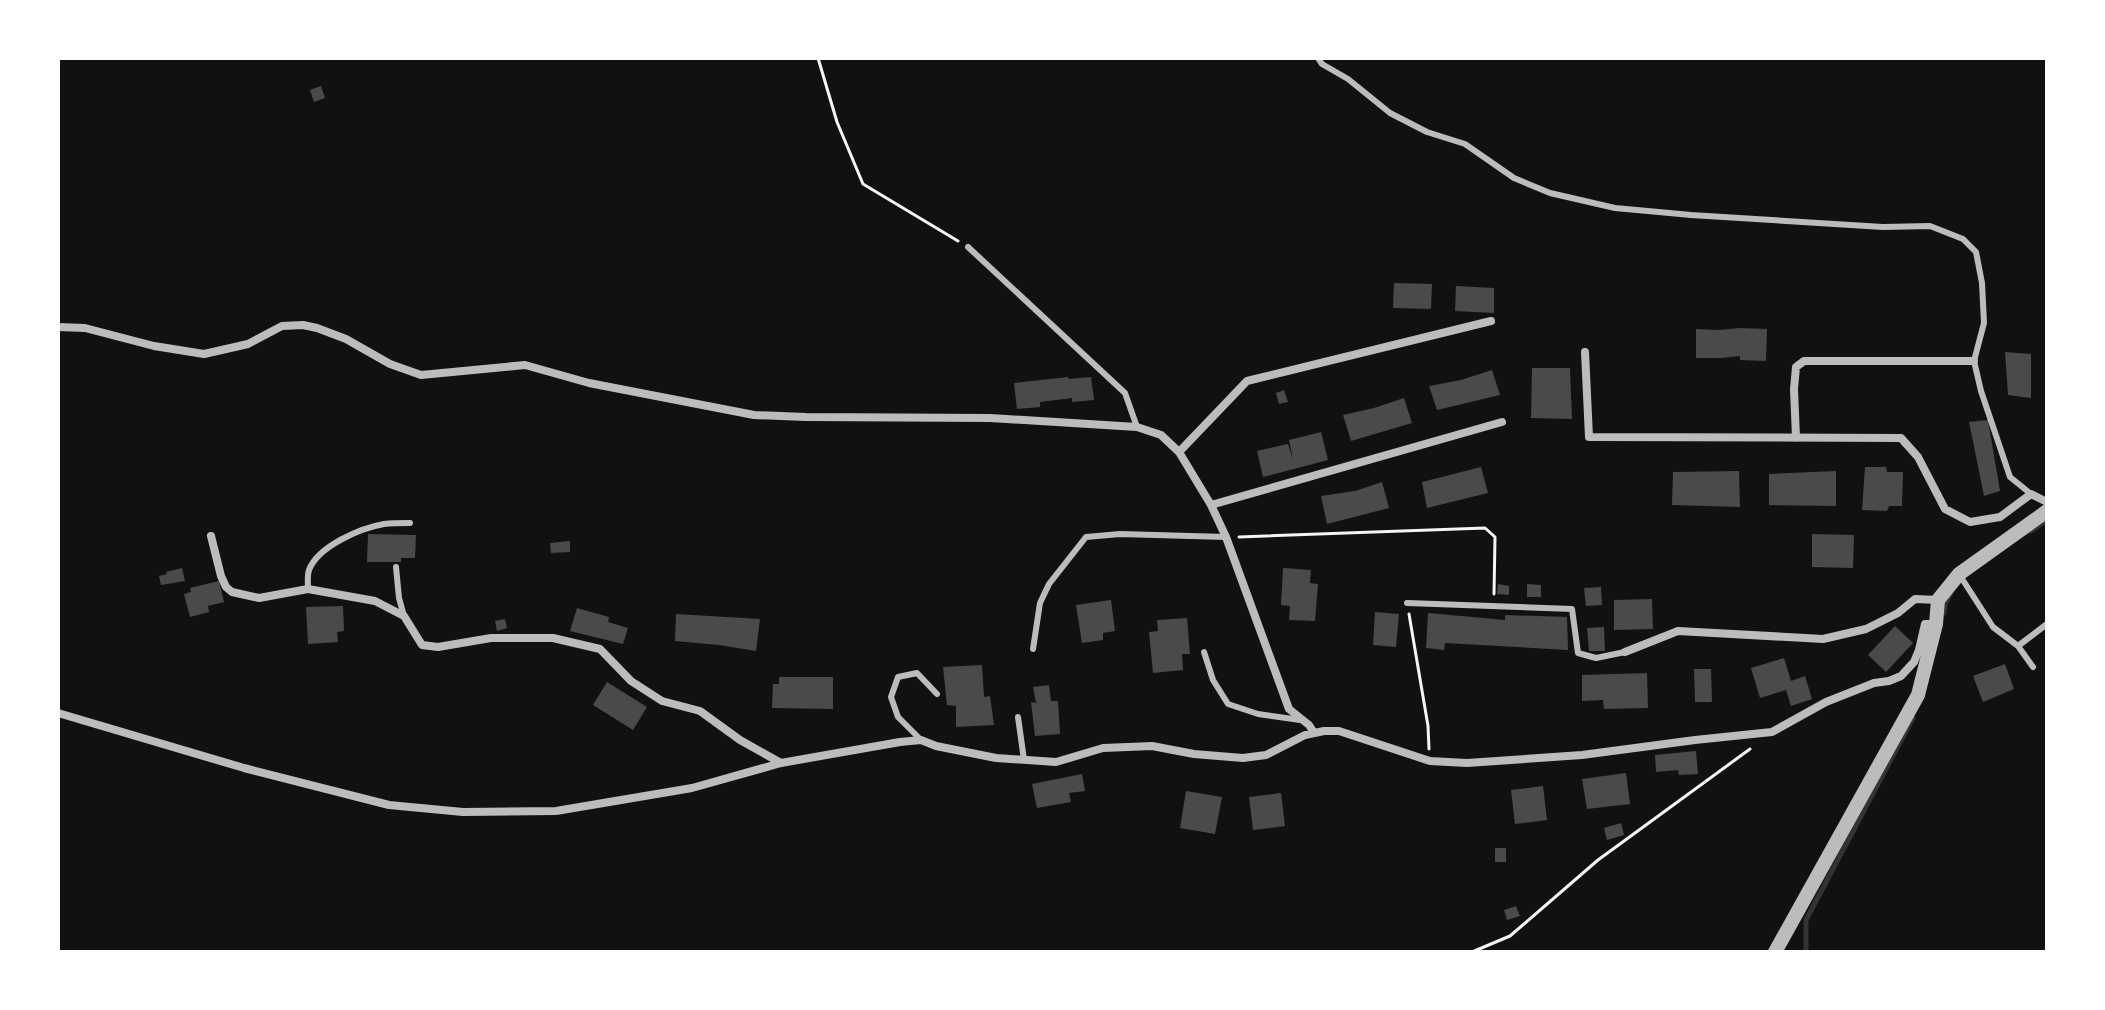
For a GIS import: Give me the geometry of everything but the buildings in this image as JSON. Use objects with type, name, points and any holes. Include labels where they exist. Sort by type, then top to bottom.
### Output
[{"type":"street","points":[[1179,452],[1247,381],[1491,321]]},
{"type":"street","points":[[58,327],[85,328],[154,346],[204,354],[248,344],[282,326],[303,325],[346,339],[390,364],[421,375],[525,365],[589,383],[754,415],[990,418],[1137,427],[1161,435],[1179,452],[1211,505],[1226,537],[1289,709],[1309,725],[1310,734]]},
{"type":"street","points":[[1585,352],[1589,437],[1901,438],[1918,457],[1945,509],[1970,522],[2000,517],[2031,494],[2047,502]]},
{"type":"street","points":[[1796,438],[1796,367],[1804,361],[1974,361]]},
{"type":"street","points":[[1211,505],[1502,422]]},
{"type":"street","points":[[1775,952],[1918,695],[1936,624],[1938,600],[1959,574],[2047,511]]},
{"type":"street","points":[[211,536],[221,576],[232,592],[259,598],[308,589],[375,601],[404,616],[422,645],[438,647],[491,638],[553,638],[600,649],[631,681],[662,701],[700,711],[740,740],[781,763]]},
{"type":"street","points":[[1625,652],[1678,631],[1823,639],[1866,629],[1898,613],[1915,599],[1938,600]]},
{"type":"street","points":[[58,713],[244,768],[389,805],[463,812],[556,811],[692,788],[781,763],[921,740],[996,758],[1056,762],[1103,748],[1152,746],[1194,754],[1243,758],[1266,755],[1310,734],[1339,731],[1430,761],[1467,763],[1582,755],[1772,732],[1826,702],[1901,676],[1914,662],[1925,624],[1936,624]]},
{"type":"lane","points":[[1318,58],[1390,113],[1427,132],[1465,144],[1514,178],[1550,193],[1615,208],[1661,213],[1883,227],[1930,226],[1963,239],[1976,252],[1982,283],[1984,323],[1974,361],[1981,391],[2010,477],[2031,494]]},
{"type":"lane","points":[[968,247],[1125,393],[1137,427]]},
{"type":"lane","points":[[308,589],[309,571],[326,549],[370,528],[410,523]]},
{"type":"lane","points":[[1033,649],[1040,603],[1049,584],[1086,537],[1120,534],[1226,537]]},
{"type":"lane","points":[[396,567],[404,616]]},
{"type":"lane","points":[[1959,574],[1993,627],[2018,646],[2033,667]]},
{"type":"lane","points":[[1407,603],[1572,609],[1578,653],[1596,658],[1625,652]]},
{"type":"lane","points":[[2018,646],[2047,624]]},
{"type":"lane","points":[[1204,652],[1213,680],[1228,704],[1258,714],[1304,721]]},
{"type":"lane","points":[[921,740],[898,717],[891,697],[898,677],[917,673],[937,694]]},
{"type":"lane","points":[[1018,717],[1024,760]]},
{"type":"path","points":[[818,58],[837,122],[863,184],[968,247]]},
{"type":"path","points":[[1226,537],[1485,528],[1495,537],[1494,606]]},
{"type":"path","points":[[1407,603],[1428,726],[1430,761]]},
{"type":"path","points":[[1472,952],[1510,936],[1598,860],[1772,732]]},
{"type":"waterway","points":[[2031,531],[2047,520]]},
{"type":"waterway","points":[[1944,613],[1951,593]]},
{"type":"waterway","points":[[1806,952],[1806,920],[1913,718]]}]
